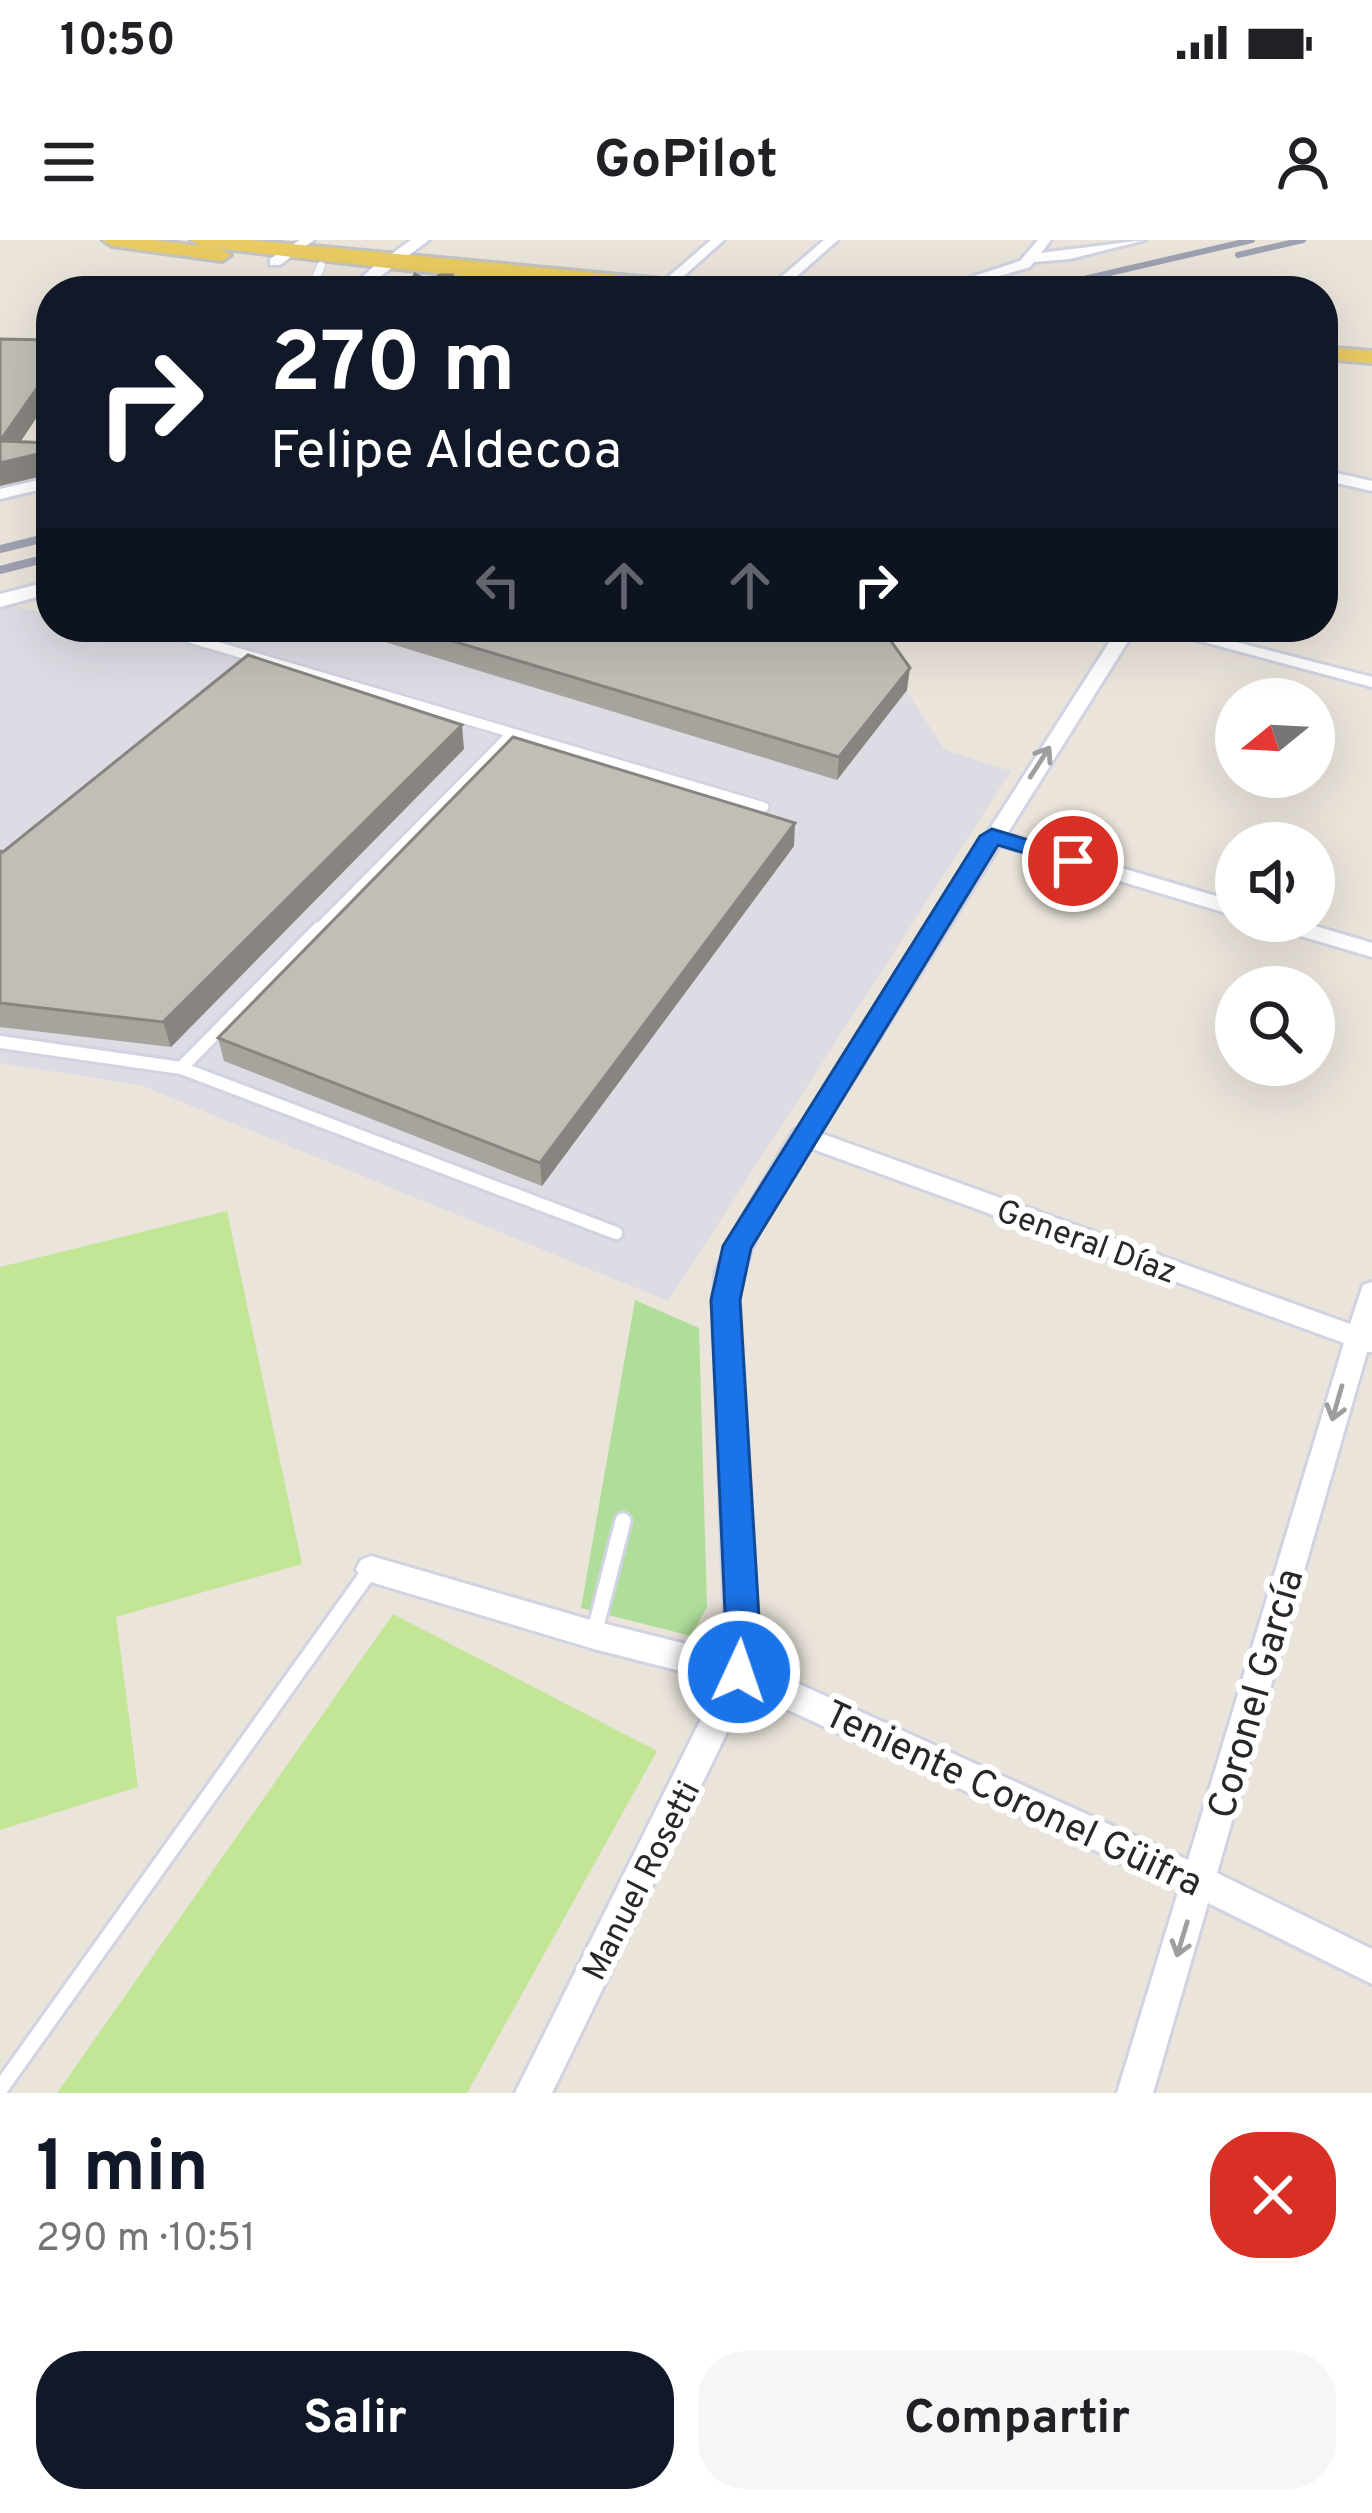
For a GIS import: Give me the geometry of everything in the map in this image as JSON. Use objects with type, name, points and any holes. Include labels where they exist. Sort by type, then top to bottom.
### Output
[{"type":"main road","points":[[112,240],[454,276]]},
{"type":"main road","points":[[200,240],[321,266],[501,276]]},
{"type":"main road","points":[[1338,343],[1372,346]]},
{"type":"main road","points":[[1338,354],[1372,357]]},
{"type":"street","points":[[280,256],[308,240]]},
{"type":"street","points":[[370,276],[421,240]]},
{"type":"street","points":[[674,276],[718,240]]},
{"type":"street","points":[[790,276],[832,240]]},
{"type":"street","points":[[988,276],[1019,267],[1045,240]]},
{"type":"street","points":[[1094,240],[1119,244]]},
{"type":"street","points":[[1030,258],[1139,240]]},
{"type":"street","points":[[1338,478],[1372,486]]},
{"type":"street","points":[[0,494],[36,486]]},
{"type":"street","points":[[0,601],[36,592]]},
{"type":"street","name":"Manuel Rosetti","points":[[532,2093],[725,1709],[739,1672],[743,1635],[727,1330],[729,1271],[743,1235],[1118,642]]},
{"type":"street","points":[[1216,642],[1372,682]]},
{"type":"street","points":[[992,836],[1215,904]]},
{"type":"street","points":[[1335,939],[1372,950]]},
{"type":"street","name":"General Díaz","points":[[802,1136],[1364,1340]]},
{"type":"street","name":"Coronel García","points":[[1135,2093],[1364,1340],[1372,1292]]},
{"type":"street","name":"Teniente Coronel Güifra","points":[[371,1569],[739,1672],[1200,1882],[1372,1966]]},
{"type":"lane","points":[[317,276],[321,266]]},
{"type":"lane","points":[[202,642],[764,807]]},
{"type":"lane","points":[[181,1068],[511,734]]},
{"type":"lane","points":[[0,1042],[181,1068],[616,1233]]},
{"type":"lane","points":[[594,1635],[623,1521]]},
{"type":"lane","points":[[0,2089],[371,1569]]},
{"type":"shaded area","points":[[16,606],[36,611],[36,642],[874,642],[945,750],[1011,771],[668,1301],[140,1085],[0,1063],[0,610]]},
{"type":"green space","points":[[227,1211],[302,1564],[116,1617],[138,1787],[0,1830],[0,1267]]},
{"type":"green space","points":[[635,1300],[699,1328],[707,1607],[691,1636],[581,1608]]},
{"type":"green space","points":[[393,1614],[657,1751],[467,2093],[57,2093]]},
{"type":"building","points":[[0,339],[36,340],[36,389],[0,441]]},
{"type":"building","points":[[0,441],[36,442],[36,455],[0,463]]},
{"type":"building","points":[[456,642],[892,642],[910,668],[839,757]]},
{"type":"building","points":[[248,655],[462,725],[163,1022],[0,1003],[0,851]]},
{"type":"building","points":[[513,737],[795,823],[540,1163],[218,1038]]},
{"type":"railway","points":[[1097,276],[1252,240]]},
{"type":"railway","points":[[1238,255],[1303,240]]},
{"type":"railway","points":[[0,549],[36,540]]},
{"type":"railway","points":[[32,541],[36,540]]},
{"type":"railway","points":[[0,570],[36,561]]},
{"type":"route","points":[[739,1672],[743,1635],[726,1300],[737,1246],[992,836],[1073,861]]}]
